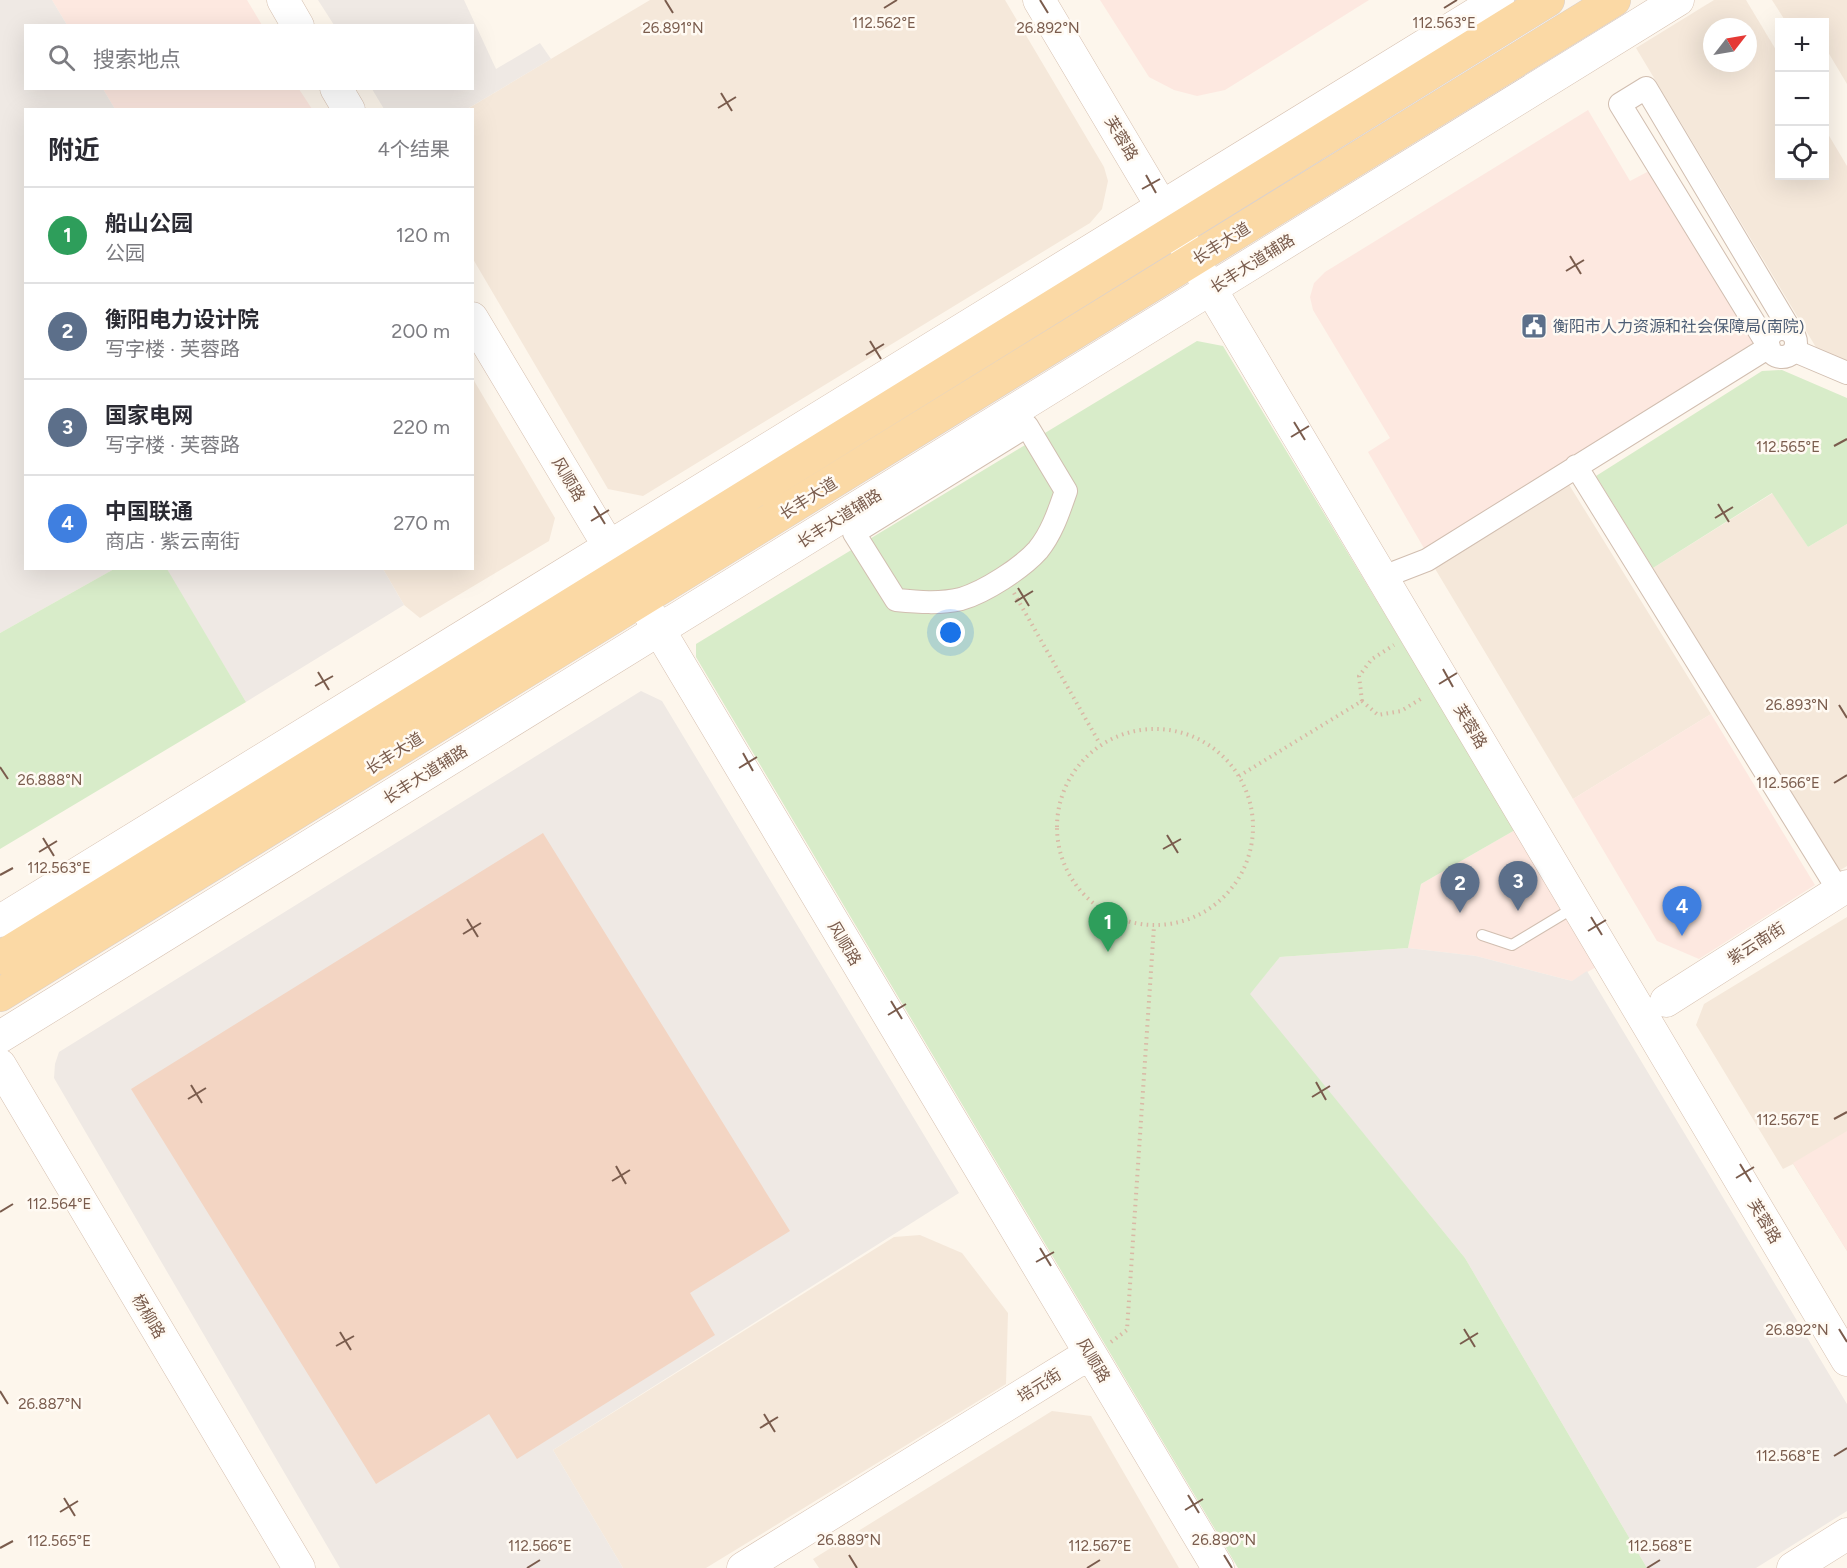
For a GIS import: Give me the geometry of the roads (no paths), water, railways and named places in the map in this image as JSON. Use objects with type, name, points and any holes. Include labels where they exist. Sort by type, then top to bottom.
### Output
[{"type":"main road","name":"长丰大道","points":[[0,958],[610,563],[1175,214],[1548,0]]},
{"type":"main road","name":"长丰大道","points":[[0,995],[1614,0]]},
{"type":"street","points":[[267,0],[282,24]]},
{"type":"street","points":[[283,0],[297,24]]},
{"type":"street","name":"芙蓉路","points":[[1040,0],[1200,256],[1415,633],[1847,1359]]},
{"type":"street","name":"芙蓉路","points":[[1057,0],[1175,214]]},
{"type":"street","points":[[1175,214],[1498,0]]},
{"type":"street","name":"长丰大道辅路","points":[[0,1037],[1678,0]]},
{"type":"street","points":[[1769,347],[1620,104],[1646,88],[1794,342]]},
{"type":"street","points":[[321,90],[332,108]]},
{"type":"street","points":[[337,90],[347,108]]},
{"type":"street","name":"芙蓉路","points":[[1217,285],[1400,578],[1847,1332]]},
{"type":"street","name":"风顺路","points":[[474,322],[610,563]]},
{"type":"street","points":[[1769,347],[1769,338],[1775,331],[1784,329],[1794,342],[1847,373]]},
{"type":"street","points":[[1400,578],[1769,347]]},
{"type":"street","name":"风顺路","points":[[474,348],[635,604],[1083,1363],[1198,1568]]},
{"type":"street","points":[[1027,426],[1066,491],[1054,522],[1039,549],[1020,567],[1004,577],[961,599],[930,603],[896,600],[854,533],[1027,426]]},
{"type":"street","points":[[1576,466],[1843,888]]},
{"type":"street","points":[[0,921],[610,563]]},
{"type":"street","name":"紫云南街","points":[[1666,1001],[1843,888]]},
{"type":"street","name":"杨柳路","points":[[0,1065],[298,1568]]},
{"type":"street","name":"杨柳路","points":[[0,1103],[276,1568]]},
{"type":"street","name":"风顺路","points":[[1083,1363],[1218,1568]]},
{"type":"street","name":"培元街","points":[[743,1568],[1083,1363]]},
{"type":"street","name":"培元街","points":[[757,1568],[1083,1363]]},
{"type":"street","points":[[1793,1568],[1847,1534]]},
{"type":"street","points":[[1817,1568],[1847,1549]]},
{"type":"lane","points":[[1482,935],[1512,945],[1577,906]]},
{"type":"place","name":"衡阳市人力资源和社会保障局(南院)","points":[[1534,326]]},
{"type":"place","name":"国家电网","points":[[1518,911]]},
{"type":"place","name":"衡阳电力设计院","points":[[1460,913]]},
{"type":"place","name":"中国联通","points":[[1682,936]]},
{"type":"place","name":"船山公园","points":[[1108,952]]}]
